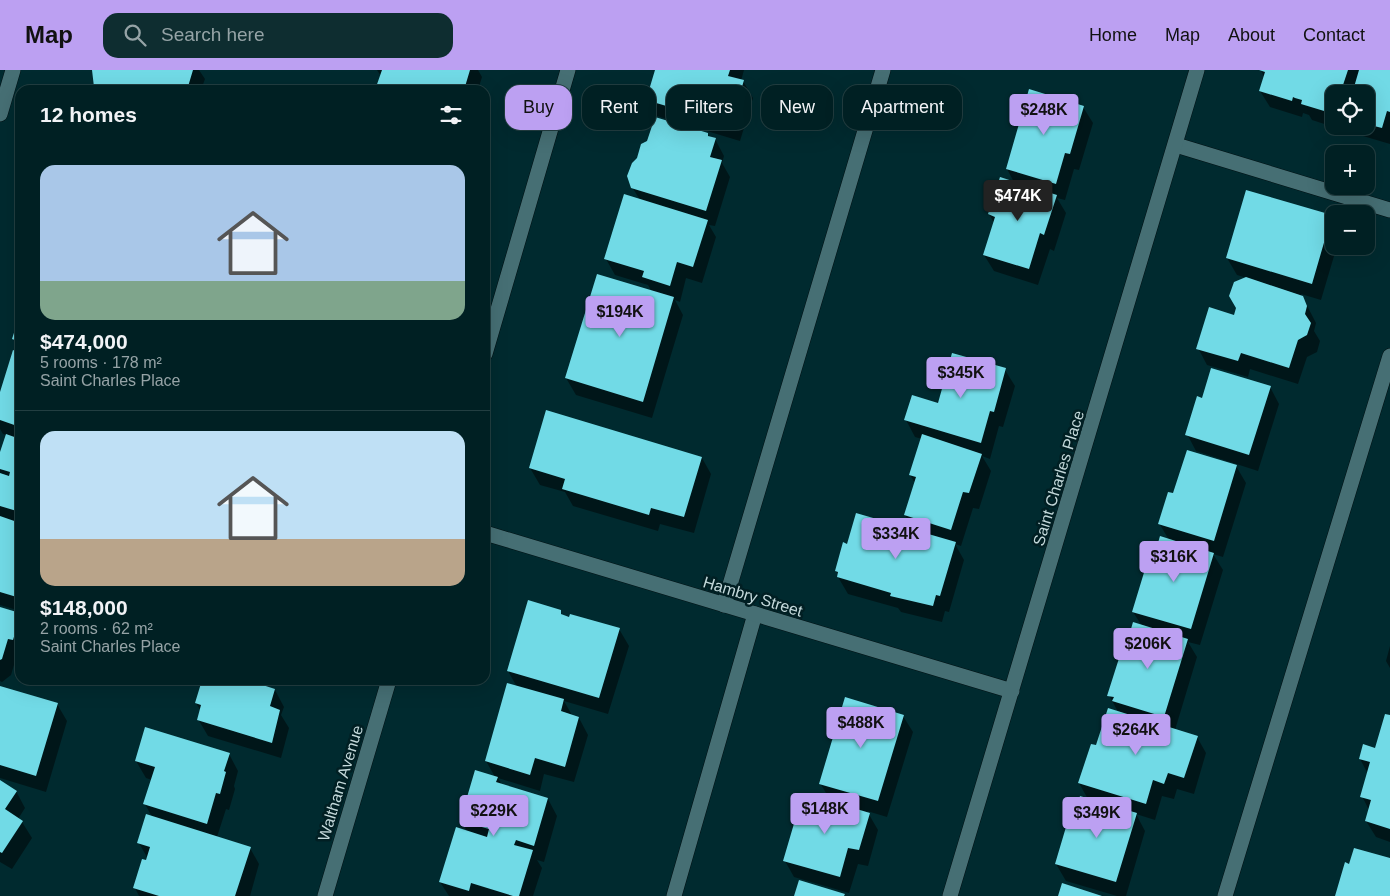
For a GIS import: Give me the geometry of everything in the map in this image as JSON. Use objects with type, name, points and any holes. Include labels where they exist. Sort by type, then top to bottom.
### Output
[{"type":"street","points":[[0,114],[14,70]]},
{"type":"street","points":[[490,337],[568,70]]},
{"type":"street","points":[[724,605],[883,70]]},
{"type":"street","name":"Saint Charles Place","points":[[950,896],[1176,146],[1197,70]]},
{"type":"street","points":[[1176,146],[1390,210]]},
{"type":"street","points":[[1225,896],[1390,356]]},
{"type":"street","name":"Hambry Street","points":[[490,535],[1012,691]]},
{"type":"street","points":[[674,896],[755,614]]},
{"type":"street","name":"Waltham Avenue","points":[[325,896],[388,685]]},
{"type":"building","points":[[92,70],[193,70],[188,85],[94,85]]},
{"type":"building","points":[[382,70],[470,70],[466,85],[377,85]]},
{"type":"building","points":[[655,70],[730,70],[728,76],[744,80],[743,85],[666,85],[666,106],[656,103],[656,85],[650,85]]},
{"type":"building","points":[[1259,70],[1348,70],[1343,85],[1325,85],[1325,111],[1301,104],[1302,100],[1293,97],[1292,101],[1259,91],[1265,72]]},
{"type":"building","points":[[1359,70],[1390,70],[1390,112],[1387,111],[1382,128],[1375,126],[1375,85],[1355,85]]},
{"type":"building","points":[[1029,89],[1084,106],[1070,154],[1065,153],[1056,184],[1006,169]]},
{"type":"building","points":[[656,117],[666,120],[666,130],[698,130],[716,138],[710,157],[722,160],[706,211],[631,188],[627,176],[632,163],[637,158],[641,144],[647,141],[651,130],[656,130]]},
{"type":"building","points":[[1000,177],[1057,195],[1044,235],[1040,233],[1029,269],[983,255],[995,217],[988,214]]},
{"type":"building","points":[[1246,190],[1325,213],[1325,239],[1312,284],[1226,258]]},
{"type":"building","points":[[624,194],[708,220],[693,267],[677,262],[670,286],[642,277],[644,271],[604,259]]},
{"type":"building","points":[[597,274],[674,297],[643,402],[565,378]]},
{"type":"building","points":[[1246,277],[1303,296],[1307,306],[1305,314],[1311,323],[1307,335],[1298,340],[1289,368],[1241,353],[1238,361],[1196,349],[1209,307],[1234,315],[1236,308],[1229,296],[1234,282]]},
{"type":"building","points":[[15,330],[15,340],[12,339]]},
{"type":"building","points":[[13,350],[15,351],[15,425],[0,420],[0,392]]},
{"type":"building","points":[[952,353],[1006,368],[994,412],[990,411],[981,443],[904,420],[912,395],[938,403]]},
{"type":"building","points":[[1211,368],[1271,386],[1249,455],[1185,435],[1197,396],[1202,398]]},
{"type":"building","points":[[546,410],[702,457],[684,517],[651,508],[649,515],[562,489],[565,479],[529,468]]},
{"type":"building","points":[[6,434],[15,437],[15,510],[0,506],[0,473],[9,476],[10,472],[0,469],[0,452]]},
{"type":"building","points":[[922,434],[982,454],[969,493],[963,492],[951,530],[904,515],[916,477],[909,475]]},
{"type":"building","points":[[1187,450],[1237,465],[1214,541],[1158,524],[1168,492],[1173,493]]},
{"type":"building","points":[[856,513],[956,542],[940,596],[936,595],[933,606],[890,596],[891,593],[837,577],[838,572],[835,571],[843,542],[847,544]]},
{"type":"building","points":[[0,516],[15,521],[15,596],[0,592]]},
{"type":"building","points":[[1160,536],[1214,553],[1191,629],[1132,612],[1146,566],[1151,567]]},
{"type":"building","points":[[528,600],[561,610],[561,614],[569,617],[570,614],[620,628],[599,698],[507,671]]},
{"type":"building","points":[[0,607],[15,612],[15,633],[13,640],[8,639],[2,659],[0,660]]},
{"type":"building","points":[[1133,622],[1188,639],[1164,717],[1112,701],[1114,697],[1107,696],[1121,652],[1124,653]]},
{"type":"building","points":[[507,683],[564,699],[561,711],[579,717],[565,767],[535,758],[530,775],[485,761]]},
{"type":"building","points":[[200,685],[263,685],[275,689],[270,706],[280,710],[272,743],[197,720],[201,705],[195,703]]},
{"type":"building","points":[[0,686],[58,703],[36,776],[0,765]]},
{"type":"building","points":[[845,697],[904,715],[878,801],[819,784]]},
{"type":"building","points":[[1108,708],[1198,736],[1184,778],[1168,773],[1164,784],[1153,780],[1146,804],[1078,783],[1091,744],[1096,745]]},
{"type":"building","points":[[1385,714],[1390,715],[1390,829],[1365,821],[1371,800],[1360,797],[1370,762],[1359,759],[1363,744],[1375,748]]},
{"type":"building","points":[[145,727],[230,753],[224,771],[226,772],[220,794],[216,793],[207,824],[143,804],[155,767],[135,761]]},
{"type":"building","points":[[475,770],[498,777],[496,782],[548,798],[534,846],[516,840],[514,845],[533,850],[519,896],[513,896],[471,883],[469,891],[439,882],[456,827],[487,837],[489,829],[460,821]]},
{"type":"building","points":[[0,780],[17,791],[5,809],[23,821],[2,853],[0,852]]},
{"type":"building","points":[[803,793],[870,813],[859,850],[848,848],[840,877],[783,861]]},
{"type":"building","points":[[1080,796],[1137,813],[1116,882],[1055,864],[1066,827],[1070,828]]},
{"type":"building","points":[[146,814],[251,847],[235,896],[159,896],[133,888],[142,859],[146,860],[150,847],[137,843]]},
{"type":"building","points":[[1354,848],[1390,858],[1390,896],[1335,896],[1345,862],[1349,864]]},
{"type":"building","points":[[799,880],[845,894],[844,896],[794,896]]},
{"type":"building","points":[[1062,883],[1102,896],[1058,896]]}]
